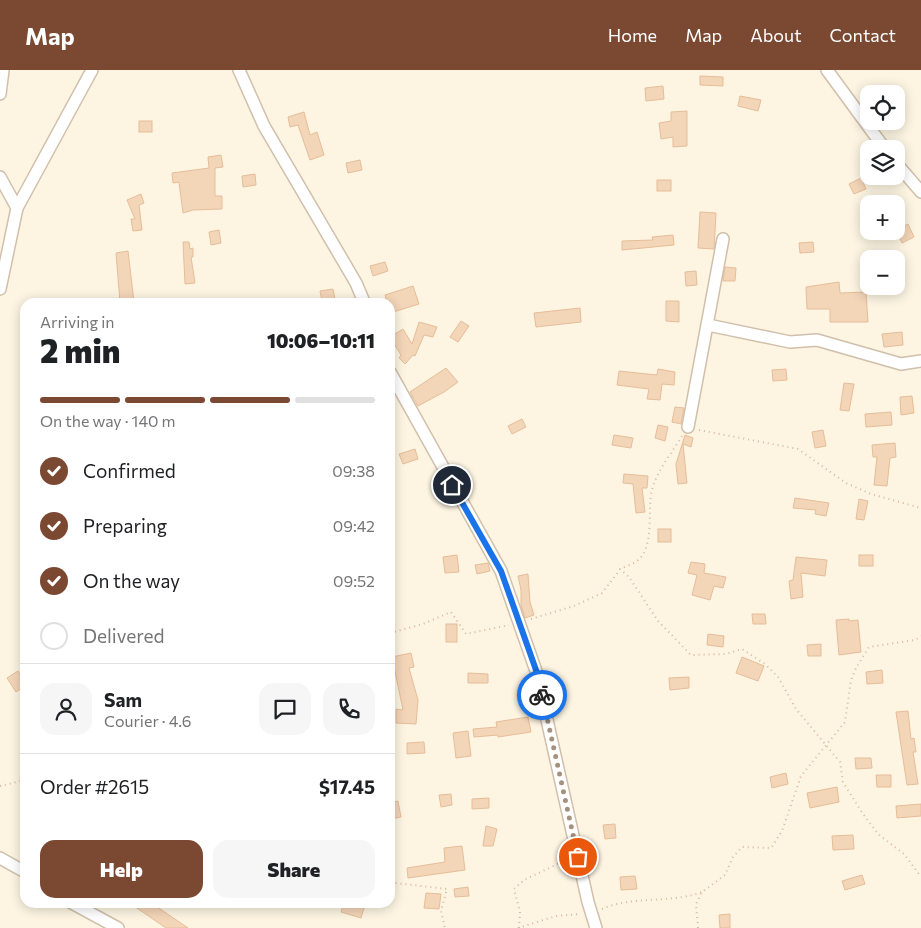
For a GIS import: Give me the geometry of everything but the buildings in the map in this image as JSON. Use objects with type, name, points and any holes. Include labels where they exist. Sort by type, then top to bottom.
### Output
[{"type":"street","points":[[0,94],[3,70]]},
{"type":"street","points":[[0,289],[17,208],[92,70]]},
{"type":"street","points":[[239,70],[264,126],[356,283],[362,298]]},
{"type":"street","points":[[827,70],[879,140]]},
{"type":"street","points":[[905,173],[921,192]]},
{"type":"street","points":[[0,177],[17,208]]},
{"type":"street","points":[[688,427],[723,239]]},
{"type":"street","points":[[708,325],[790,342],[817,340],[901,364],[921,361]]},
{"type":"street","points":[[395,382],[501,571],[536,670],[596,928]]},
{"type":"street","points":[[0,858],[20,869]]},
{"type":"street","points":[[81,908],[118,928]]},
{"type":"path","points":[[395,631],[423,624],[451,612],[466,634],[519,622],[574,606],[602,593],[620,570],[637,562],[643,555],[649,534],[651,492],[657,474],[688,427],[798,449],[846,483],[871,494],[921,508]]},
{"type":"path","points":[[620,570],[629,577],[658,621],[690,655],[726,654],[742,649],[765,664],[778,677],[796,709],[825,747],[840,762],[843,782],[872,826],[878,834],[904,854],[921,877]]},
{"type":"path","points":[[578,857],[548,867],[524,880],[514,889],[520,912],[519,928],[556,916],[592,913],[616,903],[689,897],[702,892],[725,875],[734,857],[742,847],[771,848],[782,830],[801,776],[846,722],[851,680],[869,647],[915,640],[921,636]]},
{"type":"path","points":[[0,786],[20,781]]},
{"type":"path","points":[[395,883],[447,889],[441,911],[445,928]]},
{"type":"path","points":[[698,928],[696,904],[702,892]]},
{"type":"way so far","points":[[542,695],[578,857]]},
{"type":"route","points":[[452,485],[501,571],[536,670],[542,695]]}]
